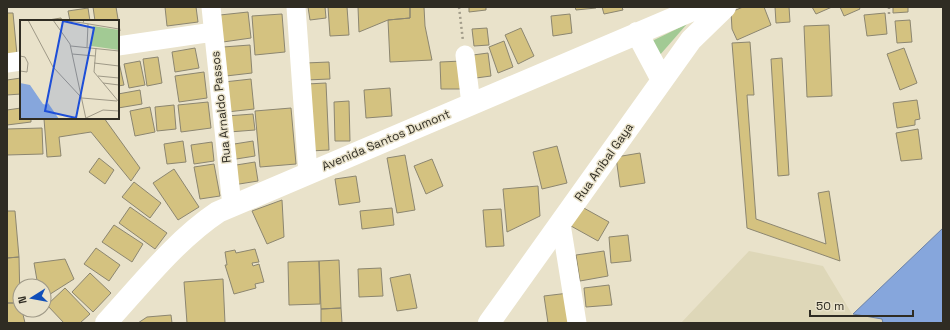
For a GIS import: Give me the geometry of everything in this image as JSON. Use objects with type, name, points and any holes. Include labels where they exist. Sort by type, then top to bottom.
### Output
[{"type":"main road","name":"Avenida Santos Dumont","points":[[106,323],[162,262],[201,224],[218,212],[700,7]]},
{"type":"main road","name":"Rua Aníbal Gaya","points":[[489,323],[691,40],[725,7]]},
{"type":"main road","points":[[637,33],[662,80]]},
{"type":"street","name":"Rua Arnaldo Passos","points":[[211,7],[232,206]]},
{"type":"street","points":[[296,7],[308,174]]},
{"type":"street","points":[[119,46],[213,32]]},
{"type":"street","points":[[465,55],[470,104]]},
{"type":"street","points":[[7,63],[20,61]]},
{"type":"street","points":[[561,224],[577,323]]},
{"type":"path","points":[[459,7],[465,55]]},
{"type":"path","points":[[889,7],[889,15]]},
{"type":"shaded area","points":[[749,251],[823,266],[852,314],[882,319],[883,323],[681,323]]},
{"type":"green space","points":[[687,24],[659,56],[652,41]]},
{"type":"water","points":[[943,228],[943,323],[883,323],[882,319],[853,314]]},
{"type":"building","points":[[93,7],[116,7],[118,20],[95,20]]},
{"type":"building","points":[[165,7],[196,7],[198,22],[167,26]]},
{"type":"building","points":[[308,7],[325,7],[326,18],[310,20]]},
{"type":"building","points":[[328,7],[347,7],[349,35],[330,36]]},
{"type":"building","points":[[358,7],[410,7],[410,18],[388,20],[359,32]]},
{"type":"building","points":[[410,7],[424,7],[425,26],[432,60],[390,62],[388,20],[410,18]]},
{"type":"building","points":[[469,7],[486,7],[486,10],[469,12]]},
{"type":"building","points":[[575,7],[596,7],[596,8],[576,10]]},
{"type":"building","points":[[602,7],[622,7],[623,10],[604,14]]},
{"type":"building","points":[[743,7],[764,7],[771,25],[737,40],[732,29],[731,12]]},
{"type":"building","points":[[775,7],[789,7],[790,22],[776,23]]},
{"type":"building","points":[[812,7],[832,7],[816,14]]},
{"type":"building","points":[[840,7],[859,7],[860,9],[844,16]]},
{"type":"building","points":[[893,7],[908,7],[908,12],[893,13]]},
{"type":"building","points":[[88,8],[90,20],[70,20],[68,11]]},
{"type":"building","points":[[248,12],[251,38],[223,42],[220,15]]},
{"type":"building","points":[[7,13],[13,13],[17,55],[7,56]]},
{"type":"building","points":[[885,13],[887,34],[867,36],[864,15]]},
{"type":"building","points":[[282,14],[285,52],[255,55],[252,16]]},
{"type":"building","points":[[570,14],[572,33],[553,36],[551,16]]},
{"type":"building","points":[[61,18],[62,20],[48,20]]},
{"type":"building","points":[[910,20],[912,42],[897,43],[895,21]]},
{"type":"building","points":[[829,25],[832,96],[807,97],[804,26]]},
{"type":"building","points":[[487,28],[489,45],[474,46],[472,29]]},
{"type":"building","points":[[521,28],[534,56],[518,64],[505,35]]},
{"type":"building","points":[[504,41],[513,67],[498,73],[489,47]]},
{"type":"building","points":[[750,42],[754,95],[747,95],[756,219],[826,244],[818,193],[829,191],[840,261],[747,228],[732,43]]},
{"type":"building","points":[[250,45],[252,73],[226,76],[223,47]]},
{"type":"building","points":[[195,48],[199,68],[175,72],[172,52]]},
{"type":"building","points":[[904,48],[917,83],[900,90],[887,54]]},
{"type":"building","points":[[488,53],[491,76],[476,78],[473,55]]},
{"type":"building","points":[[158,57],[162,83],[147,86],[143,59]]},
{"type":"building","points":[[782,58],[789,175],[778,176],[771,59]]},
{"type":"building","points":[[140,61],[145,85],[129,88],[124,64]]},
{"type":"building","points":[[462,61],[463,89],[441,89],[440,62]]},
{"type":"building","points":[[119,62],[124,85],[119,86]]},
{"type":"building","points":[[329,62],[330,79],[306,80],[305,63]]},
{"type":"building","points":[[204,72],[207,98],[179,102],[175,76]]},
{"type":"building","points":[[20,78],[20,94],[7,95],[7,80]]},
{"type":"building","points":[[251,79],[254,109],[227,112],[224,82]]},
{"type":"building","points":[[326,83],[329,150],[310,151],[307,84]]},
{"type":"building","points":[[390,88],[392,116],[366,118],[364,90]]},
{"type":"building","points":[[140,90],[142,104],[119,108],[119,94]]},
{"type":"building","points":[[917,100],[920,119],[915,120],[915,125],[897,128],[893,103]]},
{"type":"building","points":[[349,101],[350,141],[335,141],[334,102]]},
{"type":"building","points":[[208,102],[211,128],[181,132],[178,105]]},
{"type":"building","points":[[174,105],[176,129],[157,131],[155,107]]},
{"type":"building","points":[[150,107],[155,132],[135,136],[130,111]]},
{"type":"building","points":[[20,108],[20,119],[31,119],[31,122],[7,125],[7,110]]},
{"type":"building","points":[[291,108],[296,164],[260,167],[255,111]]},
{"type":"building","points":[[253,114],[255,130],[229,132],[227,116]]},
{"type":"building","points":[[44,119],[105,119],[140,168],[131,181],[91,132],[59,137],[61,156],[47,157]]},
{"type":"building","points":[[42,128],[43,154],[7,155],[7,129]]},
{"type":"building","points":[[918,129],[922,159],[901,161],[896,133]]},
{"type":"building","points":[[183,141],[186,162],[167,164],[164,144]]},
{"type":"building","points":[[253,141],[255,156],[230,160],[228,145]]},
{"type":"building","points":[[212,142],[214,161],[194,164],[191,145]]},
{"type":"building","points":[[557,146],[567,183],[542,189],[533,152]]},
{"type":"building","points":[[640,153],[645,183],[620,187],[616,157]]},
{"type":"building","points":[[405,155],[415,210],[397,213],[387,158]]},
{"type":"building","points":[[99,158],[114,170],[105,184],[89,172]]},
{"type":"building","points":[[432,159],[443,186],[426,194],[414,166]]},
{"type":"building","points":[[255,162],[258,181],[233,185],[230,166]]},
{"type":"building","points":[[214,164],[220,196],[200,199],[194,167]]},
{"type":"building","points":[[174,169],[199,207],[178,220],[153,183]]},
{"type":"building","points":[[356,176],[360,202],[339,205],[335,179]]},
{"type":"building","points":[[134,182],[161,203],[150,218],[122,197]]},
{"type":"building","points":[[538,186],[540,216],[507,232],[503,189]]},
{"type":"building","points":[[282,200],[284,237],[267,244],[252,211]]},
{"type":"building","points":[[130,207],[167,233],[155,249],[119,223]]},
{"type":"building","points":[[582,207],[609,222],[598,241],[571,226]]},
{"type":"building","points":[[392,208],[394,225],[362,229],[360,211]]},
{"type":"building","points":[[501,209],[504,246],[486,247],[483,210]]},
{"type":"building","points":[[7,211],[15,211],[19,257],[7,258]]},
{"type":"building","points":[[114,225],[143,244],[132,262],[102,242]]},
{"type":"building","points":[[628,235],[631,261],[611,263],[609,237]]},
{"type":"building","points":[[96,248],[120,265],[109,281],[84,264]]},
{"type":"building","points":[[255,249],[259,262],[252,263],[253,266],[259,264],[264,282],[255,284],[256,288],[234,294],[225,265],[227,265],[225,252],[235,250],[236,253]]},
{"type":"building","points":[[604,251],[608,276],[580,281],[576,255]]},
{"type":"building","points":[[19,257],[19,278],[12,278],[12,303],[7,303],[7,258]]},
{"type":"building","points":[[65,259],[74,279],[52,293],[52,278],[37,278],[34,263]]},
{"type":"building","points":[[339,260],[341,308],[321,309],[319,261]]},
{"type":"building","points":[[319,261],[320,304],[289,305],[288,262]]},
{"type":"building","points":[[381,268],[383,296],[359,297],[358,269]]},
{"type":"building","points":[[90,273],[111,293],[93,312],[72,292]]},
{"type":"building","points":[[410,274],[417,308],[397,311],[390,278]]},
{"type":"building","points":[[223,279],[225,323],[187,323],[184,282]]},
{"type":"building","points":[[609,285],[612,305],[586,307],[584,288]]},
{"type":"building","points":[[65,288],[90,314],[80,323],[64,323],[52,310],[52,300]]},
{"type":"building","points":[[569,293],[573,323],[548,323],[544,296]]},
{"type":"building","points":[[7,303],[12,303],[12,318],[24,318],[25,323],[7,323]]},
{"type":"building","points":[[341,308],[342,323],[321,323],[321,309]]},
{"type":"building","points":[[171,315],[172,323],[138,323],[147,317]]}]
